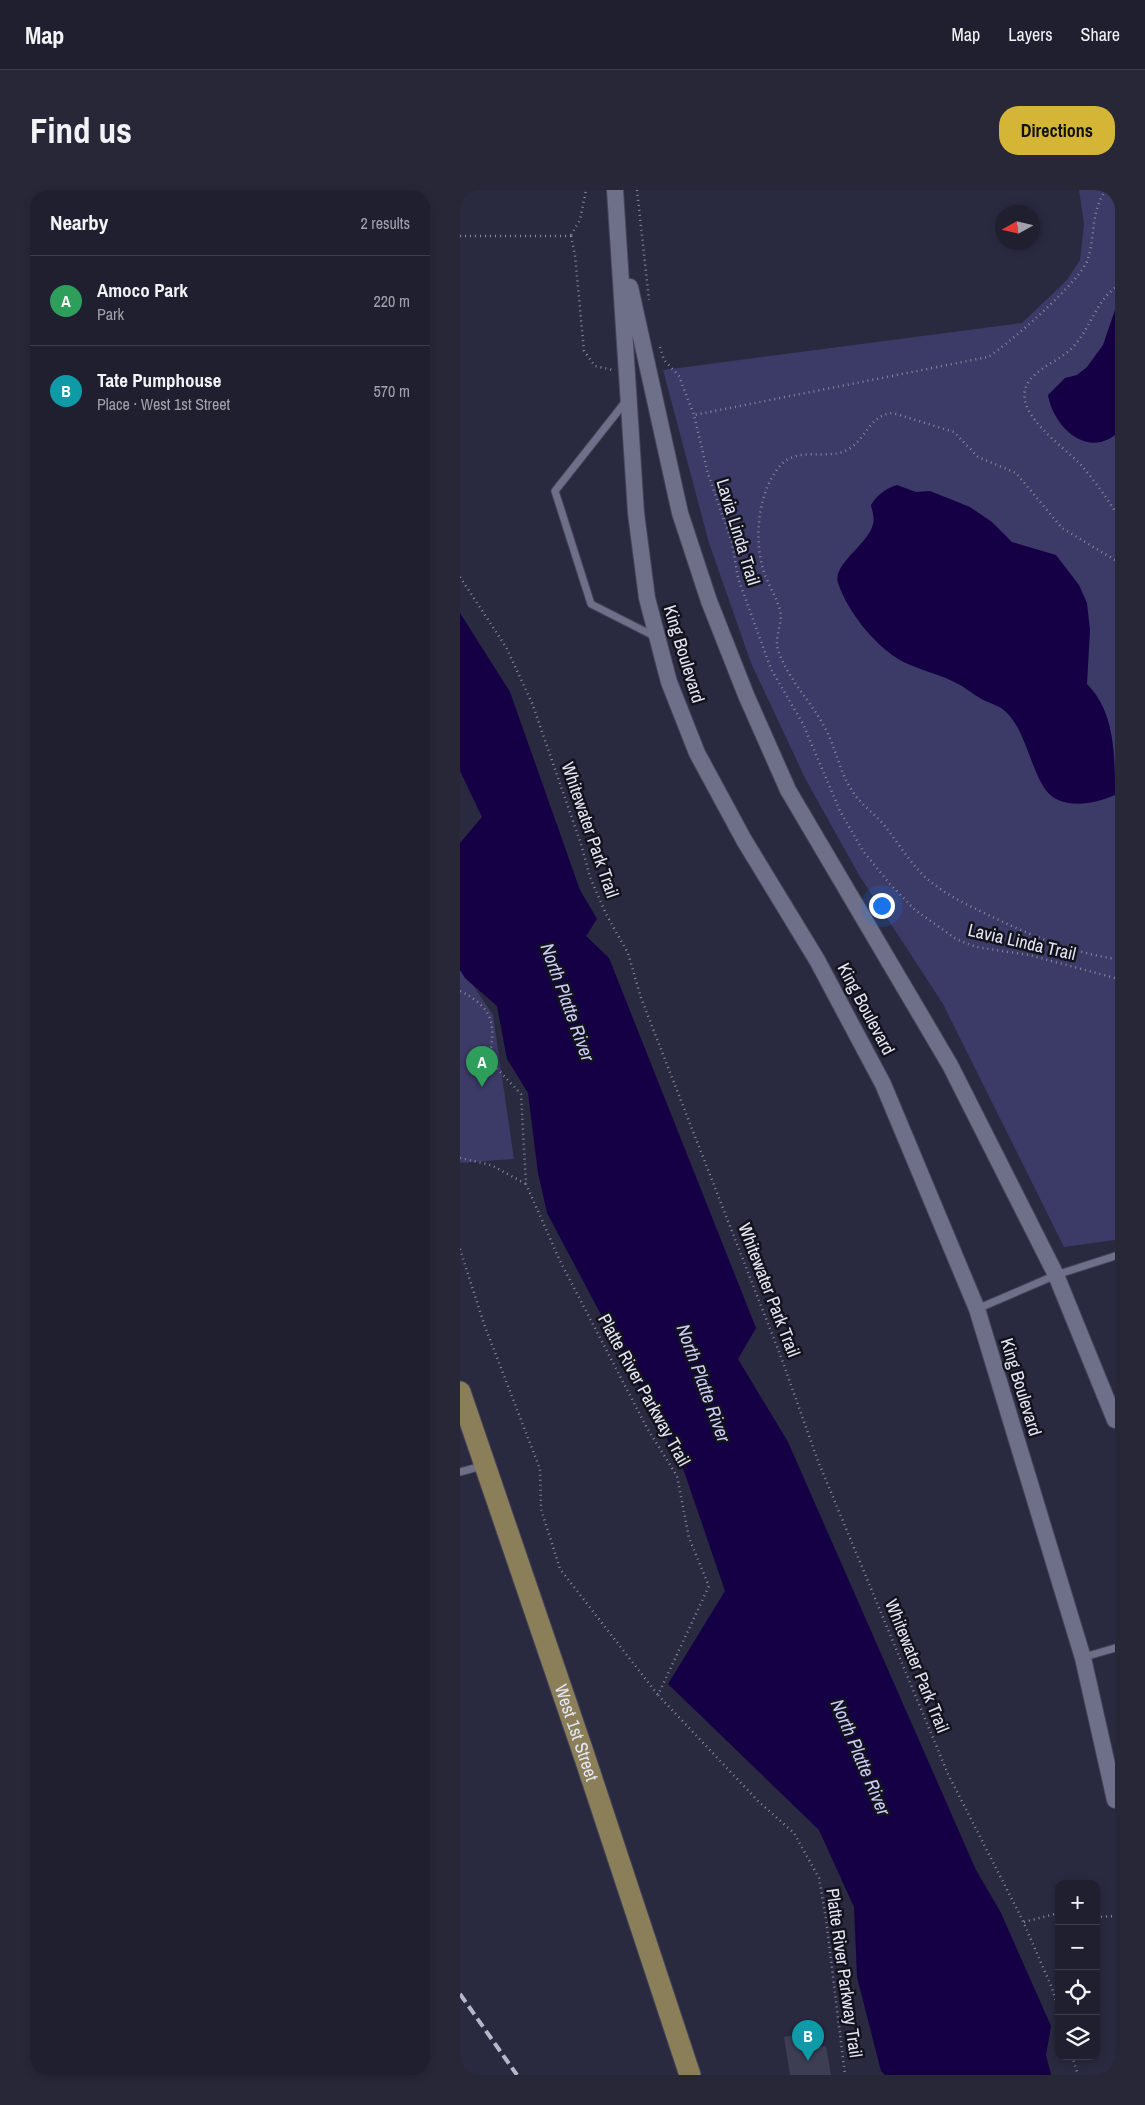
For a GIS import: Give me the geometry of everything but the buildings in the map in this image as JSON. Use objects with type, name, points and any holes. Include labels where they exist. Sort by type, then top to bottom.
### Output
[{"type":"main road","name":"West 1st Street","points":[[460,1392],[583,1752],[690,2075]]},
{"type":"street","name":"King Boulevard","points":[[615,190],[637,522],[647,598],[669,682],[697,753],[744,840],[817,960],[883,1084],[977,1309],[1083,1658],[1115,1800]]},
{"type":"street","name":"King Boulevard","points":[[619,241],[680,513],[708,601],[746,695],[788,790],[950,1065],[1056,1275],[1115,1420]]},
{"type":"lane","points":[[628,398],[555,491],[591,604],[657,637]]},
{"type":"lane","points":[[977,1309],[1056,1275],[1115,1256]]},
{"type":"lane","points":[[460,1472],[485,1465]]},
{"type":"lane","points":[[1083,1658],[1115,1648]]},
{"type":"path","points":[[586,190],[580,220],[571,236],[575,255],[584,351],[595,366],[626,374]]},
{"type":"path","points":[[637,190],[650,304]]},
{"type":"path","points":[[658,341],[664,360],[679,376],[694,415],[988,357],[1004,346],[1078,276],[1088,260],[1096,214],[1101,198],[1106,190]]},
{"type":"path","points":[[460,236],[571,236]]},
{"type":"path","points":[[1115,288],[1098,306],[1076,343],[1066,353],[1037,372],[1027,384],[1026,396],[1029,409],[1040,427],[1080,463],[1115,511]]},
{"type":"path","points":[[1115,560],[1057,524],[1016,473],[978,457],[954,432],[894,413],[887,413],[874,420],[848,449],[833,453],[800,454],[783,462],[768,489],[760,521],[760,551],[763,570],[780,614],[776,642],[779,651],[795,686],[824,725],[842,773],[854,794],[883,823],[923,875],[950,895],[997,921],[1044,941],[1115,959]]},
{"type":"path","name":"Lavia Linda Trail","points":[[694,415],[710,481],[732,543],[738,578],[771,669],[803,724],[844,819],[878,871],[915,910],[959,941],[976,947],[1029,955],[1115,978]]},
{"type":"path","name":"Whitewater Park Trail","points":[[460,577],[506,647],[532,703],[581,844],[590,877],[606,914],[628,953],[641,998],[781,1357],[818,1461],[948,1774],[1024,1922],[1055,1998]]},
{"type":"path","name":"Platte River Parkway Trail","points":[[460,990],[479,1000],[490,1018],[493,1038],[489,1060],[521,1094],[526,1184],[564,1270],[648,1428],[677,1476],[689,1538],[710,1586],[658,1696]]},
{"type":"path","points":[[460,1158],[491,1165],[526,1184]]},
{"type":"path","name":"Platte River Parkway Trail","points":[[460,1249],[484,1324],[540,1469],[541,1508],[560,1568],[658,1696],[758,1801],[794,1833],[819,1878],[826,1919],[845,2075]]},
{"type":"path","points":[[1024,1922],[1055,1914]]},
{"type":"path","points":[[1100,1917],[1115,1916]]},
{"type":"path","points":[[1073,2060],[1078,2075]]},
{"type":"shaded area","points":[[1079,190],[1115,190],[1115,1240],[1064,1247],[943,1004],[859,875],[806,780],[751,663],[709,543],[663,370],[1022,323],[1067,280],[1080,260],[1084,224]]},
{"type":"shaded area","points":[[460,966],[493,1015],[514,1159],[460,1163]]},
{"type":"water","points":[[1115,310],[1115,435],[1104,441],[1093,443],[1072,435],[1063,427],[1056,417],[1048,395],[1065,378],[1077,375],[1087,367],[1103,345]]},
{"type":"water","points":[[897,485],[916,492],[930,491],[970,507],[992,522],[1012,542],[1056,555],[1079,585],[1087,603],[1090,630],[1087,684],[1103,708],[1112,735],[1115,795],[1078,804],[1056,799],[1048,793],[1042,784],[1014,721],[1006,712],[958,684],[898,659],[879,644],[862,626],[842,594],[838,583],[838,576],[845,561],[870,531],[874,519],[871,505],[882,492]]},
{"type":"water","name":"North Platte River","points":[[460,613],[510,692],[580,890],[597,919],[586,936],[609,958],[756,1328],[738,1359],[788,1442],[976,1870],[1001,1913],[1051,2026],[1046,2055],[1051,2075],[885,2075],[881,2071],[857,1977],[854,1907],[819,1830],[668,1684],[725,1591],[684,1471],[547,1213],[538,1173],[528,1093],[507,1059],[497,1006],[465,978],[460,970],[460,843],[482,817],[460,771]]},
{"type":"railway","points":[[460,1994],[517,2075]]},
{"type":"place","name":"Amoco Park","points":[[482,1087]]},
{"type":"place","name":"Tate Pumphouse","points":[[808,2061]]}]
